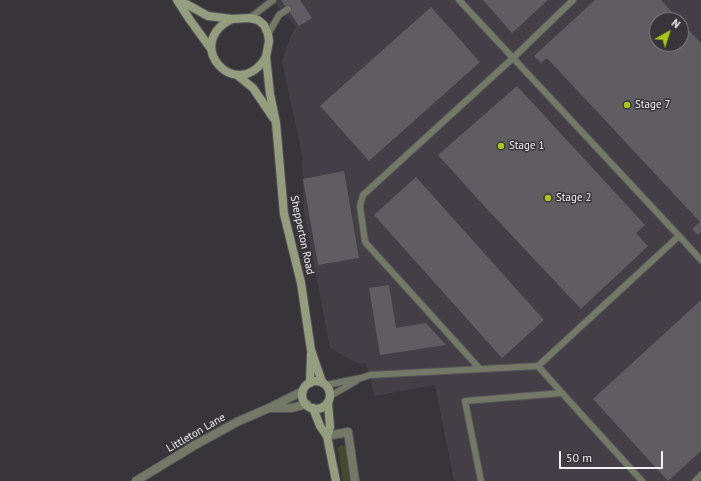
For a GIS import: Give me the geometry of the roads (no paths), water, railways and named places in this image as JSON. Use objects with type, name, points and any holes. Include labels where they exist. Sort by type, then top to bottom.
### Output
[{"type":"main road","name":"Shepperton Road","points":[[178,0],[208,16],[232,19],[250,18]]},
{"type":"main road","name":"Shepperton Road","points":[[178,0],[190,20],[211,49],[215,61],[220,67],[237,75],[253,88],[276,123]]},
{"type":"main road","points":[[250,18],[261,22],[268,34]]},
{"type":"main road","points":[[211,49],[212,40],[216,31],[223,24],[232,19]]},
{"type":"main road","name":"Shepperton Road","points":[[268,34],[266,58],[270,94],[276,123],[284,214],[301,283],[311,350],[324,383]]},
{"type":"main road","points":[[237,75],[254,71],[266,58]]},
{"type":"main road","name":"Shepperton Road","points":[[310,383],[309,365],[311,350]]},
{"type":"main road","points":[[327,436],[330,428],[329,390],[324,383],[315,381],[307,385],[303,392],[304,401],[310,406],[327,436],[336,481]]},
{"type":"main road","points":[[310,406],[318,408],[324,406],[329,400]]},
{"type":"street","name":"Littleton Lane","points":[[136,481],[195,445],[237,422],[303,392]]},
{"type":"street","name":"Littleton Lane","points":[[269,408],[310,406]]},
{"type":"street","points":[[327,436],[348,432],[355,481]]},
{"type":"lane","points":[[250,18],[273,0]]},
{"type":"lane","points":[[459,0],[701,260]]},
{"type":"lane","points":[[480,369],[365,242],[360,206],[363,195],[513,58],[572,0]]},
{"type":"lane","points":[[268,34],[279,15],[288,9]]},
{"type":"lane","points":[[324,383],[361,378],[370,375],[538,366],[679,236]]},
{"type":"lane","points":[[538,366],[642,481]]},
{"type":"lane","points":[[329,400],[361,378]]},
{"type":"lane","points":[[481,481],[465,401],[562,393]]},
{"type":"lane","points":[[695,481],[701,475]]},
{"type":"place","name":"Stage 7","points":[[627,105]]},
{"type":"place","name":"Stage 1","points":[[501,146]]},
{"type":"place","name":"Stage 2","points":[[548,198]]}]
